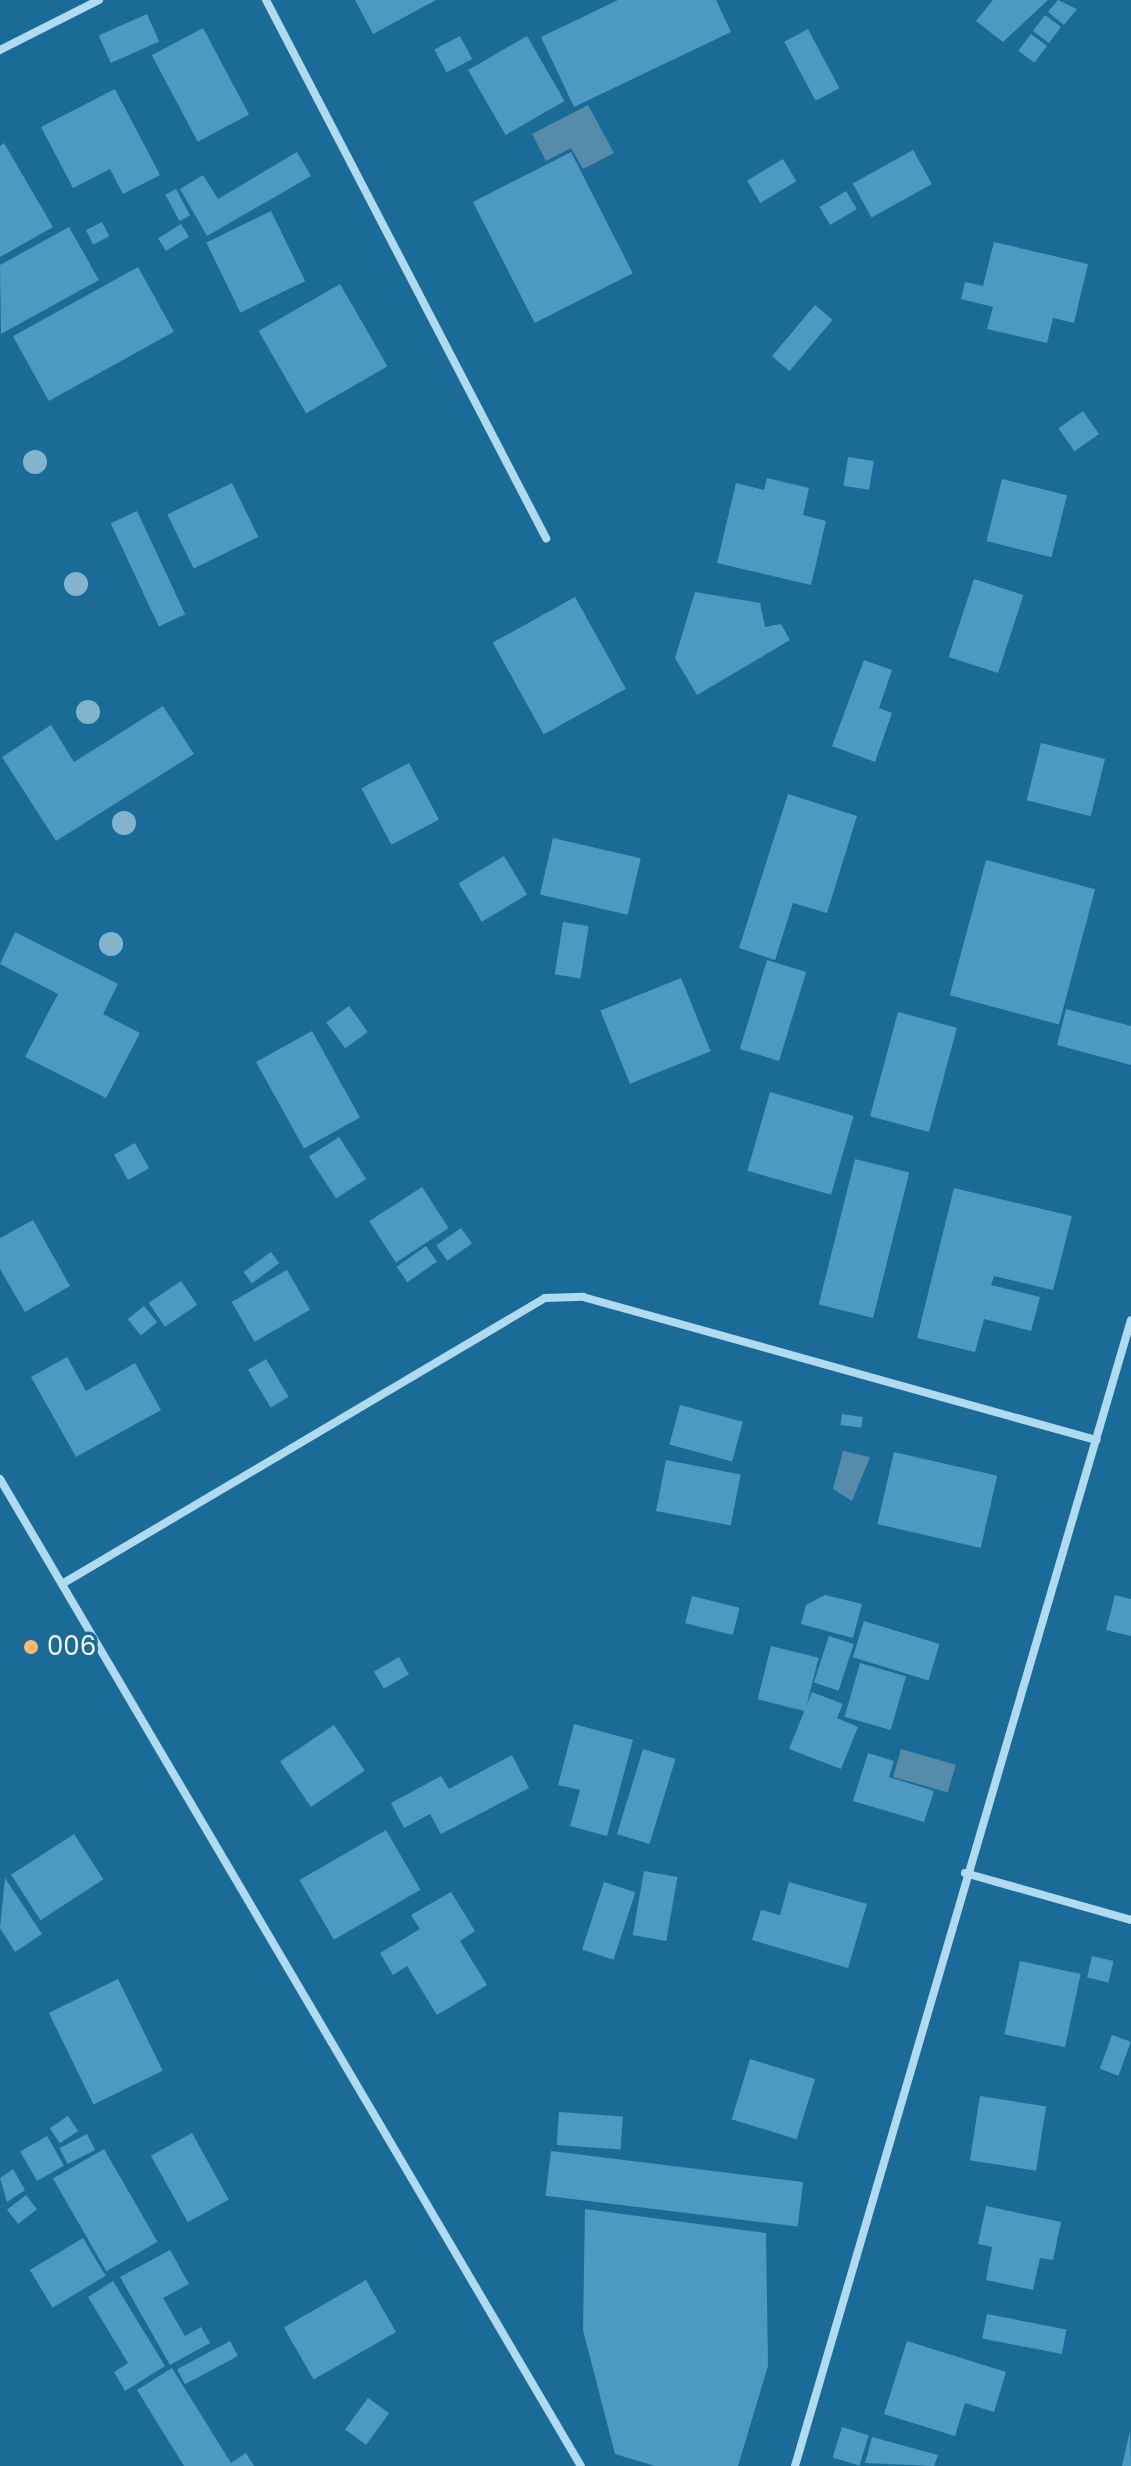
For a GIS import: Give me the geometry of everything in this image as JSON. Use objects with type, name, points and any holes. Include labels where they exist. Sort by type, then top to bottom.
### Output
[{"type":"street","points":[[0,50],[99,0]]},
{"type":"street","points":[[266,0],[546,538]]},
{"type":"street","points":[[62,1584],[545,1298],[583,1297],[1096,1440]]},
{"type":"street","points":[[795,2466],[965,1873],[1131,1320]]},
{"type":"street","points":[[0,1479],[581,2466]]},
{"type":"street","points":[[965,1873],[1131,1920]]},
{"type":"water","points":[[588,105],[614,153],[583,169],[571,148],[546,161],[532,134]]},
{"type":"water","points":[[843,1451],[870,1457],[852,1501],[833,1489]]},
{"type":"water","points":[[901,1749],[956,1765],[948,1793],[893,1777]]},
{"type":"building","points":[[355,0],[436,0],[373,34]]},
{"type":"building","points":[[618,0],[716,0],[731,32],[574,107],[541,37]]},
{"type":"building","points":[[993,0],[1048,0],[1003,42],[976,21]]},
{"type":"building","points":[[1058,0],[1077,9],[1064,25],[1048,12]]},
{"type":"building","points":[[147,14],[159,41],[111,63],[99,36]]},
{"type":"building","points":[[1045,15],[1061,27],[1049,43],[1033,31]]},
{"type":"building","points":[[203,28],[249,115],[198,142],[152,55]]},
{"type":"building","points":[[808,29],[839,88],[816,101],[784,42]]},
{"type":"building","points":[[1031,34],[1047,46],[1034,63],[1018,51]]},
{"type":"building","points":[[460,36],[472,59],[447,73],[434,50]]},
{"type":"building","points":[[527,36],[564,101],[506,135],[468,70]]},
{"type":"building","points":[[115,89],[160,175],[123,194],[110,169],[73,188],[41,127]]},
{"type":"building","points":[[4,143],[53,227],[0,257],[0,146]]},
{"type":"building","points":[[913,150],[932,184],[872,218],[853,183]]},
{"type":"building","points":[[297,152],[311,176],[207,236],[180,189],[203,175],[218,199]]},
{"type":"building","points":[[571,152],[633,273],[535,323],[473,202]]},
{"type":"building","points":[[783,159],[796,181],[760,203],[747,181]]},
{"type":"building","points":[[176,189],[190,215],[179,221],[165,195]]},
{"type":"building","points":[[846,191],[857,209],[830,225],[819,207]]},
{"type":"building","points":[[271,211],[305,281],[240,313],[206,243]]},
{"type":"building","points":[[102,222],[109,236],[93,244],[86,230]]},
{"type":"building","points":[[181,224],[189,237],[166,251],[158,238]]},
{"type":"building","points":[[69,227],[99,280],[1,334],[0,265]]},
{"type":"building","points":[[994,242],[1088,264],[1074,323],[1053,318],[1047,343],[987,329],[993,307],[961,299],[965,282],[983,286]]},
{"type":"building","points":[[138,267],[174,332],[49,401],[13,336]]},
{"type":"building","points":[[340,284],[388,366],[306,413],[259,331]]},
{"type":"building","points":[[815,305],[833,320],[790,371],[772,356]]},
{"type":"building","points":[[1083,411],[1099,434],[1074,451],[1058,428]]},
{"type":"building","points":[[848,457],[874,461],[869,490],[843,486]]},
{"type":"building","points":[[767,478],[809,488],[803,515],[826,521],[811,585],[717,563],[736,483],[764,490]]},
{"type":"building","points":[[1002,479],[1067,495],[1052,557],[987,541]]},
{"type":"building","points":[[232,483],[258,537],[194,568],[167,515]]},
{"type":"building","points":[[137,511],[185,614],[159,627],[111,523]]},
{"type":"building","points":[[974,579],[1023,595],[998,673],[949,657]]},
{"type":"building","points":[[695,592],[760,603],[765,627],[781,624],[790,640],[697,695],[675,658]]},
{"type":"building","points":[[575,597],[626,689],[544,734],[493,643]]},
{"type":"building","points":[[864,660],[892,670],[879,708],[892,713],[875,762],[832,746]]},
{"type":"building","points":[[163,706],[194,754],[56,841],[2,757],[51,725],[74,762]]},
{"type":"building","points":[[1041,743],[1105,759],[1091,816],[1027,800]]},
{"type":"building","points":[[409,763],[439,820],[391,845],[361,788]]},
{"type":"building","points":[[788,794],[857,816],[827,913],[793,903],[775,960],[739,948]]},
{"type":"building","points":[[553,838],[641,858],[628,915],[540,895]]},
{"type":"building","points":[[504,856],[527,895],[482,922],[459,883]]},
{"type":"building","points":[[986,860],[1095,889],[1059,1024],[950,995]]},
{"type":"building","points":[[563,922],[589,926],[580,978],[555,974]]},
{"type":"building","points":[[15,932],[118,984],[103,1014],[140,1033],[106,1098],[25,1057],[58,994],[0,964]]},
{"type":"building","points":[[767,960],[806,972],[779,1061],[740,1049]]},
{"type":"building","points":[[681,978],[711,1051],[630,1084],[600,1011]]},
{"type":"building","points":[[349,1006],[368,1032],[345,1048],[326,1022]]},
{"type":"building","points":[[1066,1009],[1131,1026],[1131,1065],[1057,1045]]},
{"type":"building","points":[[898,1012],[957,1028],[929,1132],[870,1116]]},
{"type":"building","points":[[312,1031],[360,1118],[304,1149],[256,1062]]},
{"type":"building","points":[[770,1092],[854,1116],[831,1195],[747,1171]]},
{"type":"building","points":[[339,1137],[366,1179],[336,1199],[309,1157]]},
{"type":"building","points":[[135,1143],[149,1168],[128,1180],[114,1155]]},
{"type":"building","points":[[855,1159],[909,1173],[873,1318],[819,1305]]},
{"type":"building","points":[[422,1187],[449,1228],[396,1262],[369,1221]]},
{"type":"building","points":[[954,1188],[1072,1216],[1053,1290],[994,1276],[991,1285],[1040,1297],[1031,1331],[984,1319],[975,1352],[917,1338]]},
{"type":"building","points":[[33,1220],[70,1286],[25,1312],[0,1269],[0,1238]]},
{"type":"building","points":[[461,1228],[472,1244],[447,1261],[436,1245]]},
{"type":"building","points":[[426,1246],[437,1262],[407,1282],[397,1267]]},
{"type":"building","points":[[271,1252],[279,1263],[252,1283],[243,1272]]},
{"type":"building","points":[[287,1270],[310,1310],[255,1342],[232,1302]]},
{"type":"building","points":[[181,1281],[197,1305],[165,1327],[149,1303]]},
{"type":"building","points":[[144,1306],[157,1322],[141,1336],[128,1319]]},
{"type":"building","points":[[67,1357],[86,1391],[135,1363],[161,1410],[76,1457],[31,1377]]},
{"type":"building","points":[[266,1359],[289,1397],[271,1408],[248,1370]]},
{"type":"building","points":[[680,1405],[743,1422],[732,1461],[669,1445]]},
{"type":"building","points":[[842,1414],[863,1417],[861,1428],[840,1425]]},
{"type":"building","points":[[894,1452],[997,1476],[981,1548],[877,1524]]},
{"type":"building","points":[[666,1460],[741,1475],[731,1526],[656,1511]]},
{"type":"building","points":[[825,1595],[862,1604],[853,1638],[801,1624],[806,1605]]},
{"type":"building","points":[[1115,1595],[1131,1599],[1131,1636],[1106,1630]]},
{"type":"building","points":[[692,1596],[740,1608],[733,1635],[685,1623]]},
{"type":"building","points":[[864,1621],[940,1644],[928,1680],[853,1657]]},
{"type":"building","points":[[829,1636],[854,1644],[839,1691],[814,1683]]},
{"type":"building","points":[[771,1646],[819,1658],[805,1711],[758,1699]]},
{"type":"building","points":[[399,1657],[409,1674],[384,1689],[374,1671]]},
{"type":"building","points":[[860,1663],[906,1676],[891,1730],[845,1717]]},
{"type":"building","points":[[812,1692],[843,1704],[837,1718],[858,1727],[841,1769],[789,1749]]},
{"type":"building","points":[[574,1724],[633,1740],[607,1836],[570,1826],[580,1790],[558,1785]]},
{"type":"building","points":[[334,1725],[365,1771],[311,1807],[280,1761]]},
{"type":"building","points":[[643,1749],[676,1759],[649,1844],[617,1834]]},
{"type":"building","points":[[868,1753],[894,1761],[889,1777],[934,1791],[924,1822],[853,1801]]},
{"type":"building","points":[[512,1755],[529,1788],[441,1834],[430,1814],[404,1828],[391,1803],[441,1776],[449,1789]]},
{"type":"building","points":[[386,1830],[420,1890],[334,1940],[299,1880]]},
{"type":"building","points":[[74,1834],[103,1879],[41,1920],[11,1875]]},
{"type":"building","points":[[644,1871],[677,1877],[666,1941],[633,1935]]},
{"type":"building","points":[[5,1878],[42,1934],[15,1952],[0,1928]]},
{"type":"building","points":[[604,1882],[635,1892],[613,1960],[582,1950]]},
{"type":"building","points":[[789,1882],[867,1904],[848,1968],[752,1940],[761,1910],[780,1915]]},
{"type":"building","points":[[451,1892],[475,1931],[460,1941],[487,1985],[437,2015],[407,1966],[393,1975],[380,1953],[420,1929],[411,1915]]},
{"type":"building","points":[[1092,1956],[1113,1961],[1108,1982],[1087,1977]]},
{"type":"building","points":[[1020,1961],[1081,1974],[1065,2047],[1004,2034]]},
{"type":"building","points":[[118,1979],[163,2071],[94,2104],[49,2013]]},
{"type":"building","points":[[1112,2035],[1131,2042],[1118,2076],[1100,2069]]},
{"type":"building","points":[[750,2059],[815,2079],[797,2139],[732,2119]]},
{"type":"building","points":[[980,2096],[1046,2106],[1036,2171],[970,2160]]},
{"type":"building","points":[[559,2112],[623,2116],[621,2149],[557,2145]]},
{"type":"building","points":[[68,2116],[78,2131],[60,2143],[50,2128]]},
{"type":"building","points":[[192,2133],[229,2199],[188,2222],[151,2156]]},
{"type":"building","points":[[87,2134],[95,2150],[68,2164],[59,2148]]},
{"type":"building","points":[[47,2136],[64,2165],[37,2181],[20,2152]]},
{"type":"building","points":[[104,2149],[158,2242],[106,2271],[53,2178]]},
{"type":"building","points":[[551,2151],[803,2182],[798,2227],[546,2196]]},
{"type":"building","points":[[13,2169],[25,2190],[7,2202],[0,2178]]},
{"type":"building","points":[[26,2195],[37,2209],[18,2224],[7,2210]]},
{"type":"building","points":[[986,2206],[1061,2222],[1053,2260],[1040,2258],[1033,2290],[986,2280],[992,2247],[978,2244]]},
{"type":"building","points":[[585,2209],[766,2233],[768,2366],[738,2466],[655,2466],[615,2454],[583,2330]]},
{"type":"building","points":[[83,2238],[106,2276],[53,2308],[30,2270]]},
{"type":"building","points":[[170,2250],[189,2284],[163,2298],[185,2336],[201,2327],[210,2343],[170,2365],[120,2277]]},
{"type":"building","points":[[366,2280],[396,2332],[314,2379],[284,2328]]},
{"type":"building","points":[[113,2281],[165,2366],[125,2391],[114,2372],[128,2363],[88,2297]]},
{"type":"building","points":[[987,2314],[1067,2329],[1062,2354],[982,2339]]},
{"type":"building","points":[[230,2341],[238,2356],[185,2384],[177,2369]]},
{"type":"building","points":[[907,2341],[1006,2372],[994,2412],[965,2403],[955,2436],[884,2414]]},
{"type":"building","points":[[172,2368],[231,2463],[246,2453],[254,2466],[184,2466],[137,2390]]},
{"type":"building","points":[[368,2398],[389,2413],[366,2445],[345,2430]]},
{"type":"building","points":[[842,2427],[869,2435],[859,2466],[833,2458]]},
{"type":"building","points":[[1130,2431],[1131,2466],[1122,2466]]},
{"type":"building","points":[[872,2437],[938,2455],[934,2466],[865,2463]]},
{"type":"place","name":"006","points":[[31,1647]]}]
